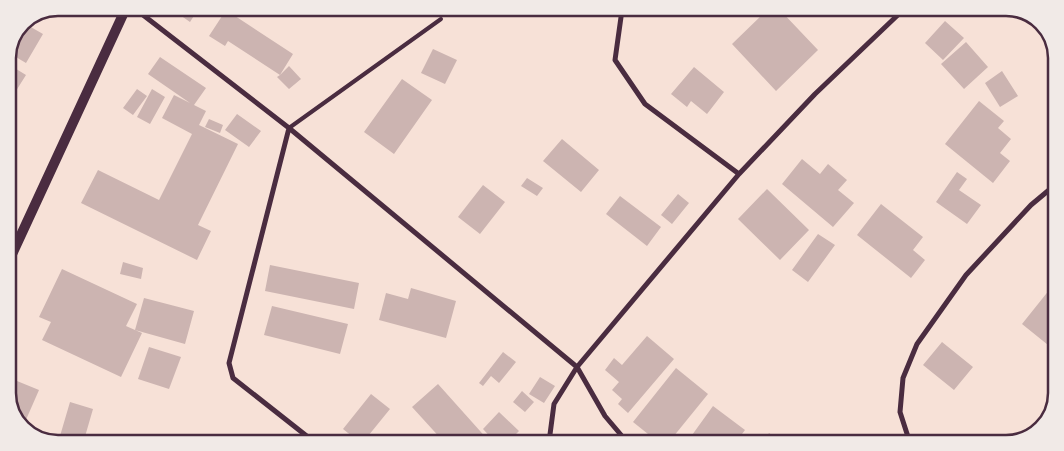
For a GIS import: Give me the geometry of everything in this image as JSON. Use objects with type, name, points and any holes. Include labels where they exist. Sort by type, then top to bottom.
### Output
[{"type":"main road","points":[[16,246],[122,17]]},
{"type":"street","points":[[621,16],[615,60],[645,104],[738,174]]},
{"type":"street","points":[[550,435],[554,404],[577,367],[738,174],[815,94],[897,16]]},
{"type":"street","points":[[145,17],[289,128],[577,367],[605,416],[621,435]]},
{"type":"street","points":[[289,128],[229,363],[233,378],[305,435]]},
{"type":"street","points":[[907,435],[900,412],[903,378],[917,344],[966,275],[1030,206],[1048,191]]},
{"type":"lane","points":[[289,128],[441,19]]},
{"type":"building","points":[[761,16],[786,16],[818,50],[776,91],[732,44]]},
{"type":"building","points":[[183,17],[193,17],[190,22]]},
{"type":"building","points":[[222,17],[236,17],[293,54],[280,75],[228,41],[225,46],[209,36]]},
{"type":"building","points":[[945,21],[964,38],[943,60],[925,43]]},
{"type":"building","points":[[31,27],[43,34],[26,63],[16,57],[16,55],[21,40]]},
{"type":"building","points":[[966,42],[988,67],[964,89],[941,64]]},
{"type":"building","points":[[433,49],[457,60],[445,84],[421,73]]},
{"type":"building","points":[[160,57],[206,88],[194,105],[206,111],[199,125],[238,144],[198,225],[211,231],[197,260],[81,203],[98,170],[159,200],[192,134],[162,118],[174,95],[190,103],[148,74]]},
{"type":"building","points":[[289,66],[301,79],[289,89],[277,77]]},
{"type":"building","points":[[694,67],[724,92],[707,114],[691,101],[687,107],[671,94]]},
{"type":"building","points":[[16,69],[26,75],[16,91]]},
{"type":"building","points":[[1002,71],[1018,96],[1000,107],[985,83]]},
{"type":"building","points":[[402,79],[432,100],[394,154],[364,132]]},
{"type":"building","points":[[137,89],[147,96],[133,115],[123,108]]},
{"type":"building","points":[[152,89],[165,97],[150,124],[137,117]]},
{"type":"building","points":[[979,101],[1004,121],[998,128],[1011,139],[1000,153],[1010,161],[993,183],[945,144]]},
{"type":"building","points":[[237,114],[261,131],[249,147],[225,130]]},
{"type":"building","points":[[209,119],[223,125],[220,133],[205,127]]},
{"type":"building","points":[[562,139],[599,170],[581,192],[543,161]]},
{"type":"building","points":[[802,159],[820,174],[828,164],[847,180],[838,190],[854,203],[833,227],[782,184]]},
{"type":"building","points":[[957,172],[967,179],[959,190],[981,205],[967,224],[936,202]]},
{"type":"building","points":[[527,178],[543,188],[537,196],[521,186]]},
{"type":"building","points":[[483,185],[505,202],[480,234],[458,217]]},
{"type":"building","points":[[767,189],[809,230],[780,260],[738,219]]},
{"type":"building","points":[[678,194],[689,203],[672,224],[661,215]]},
{"type":"building","points":[[620,196],[661,227],[647,246],[606,214]]},
{"type":"building","points":[[881,204],[923,237],[913,250],[925,260],[911,278],[857,235]]},
{"type":"building","points":[[818,234],[835,245],[808,282],[792,270]]},
{"type":"building","points":[[123,262],[143,268],[141,279],[120,274]]},
{"type":"building","points":[[270,265],[359,283],[354,309],[265,291]]},
{"type":"building","points":[[62,269],[137,304],[126,326],[142,333],[121,377],[42,340],[51,322],[39,317]]},
{"type":"building","points":[[411,288],[456,301],[446,338],[379,320],[386,293],[408,299]]},
{"type":"building","points":[[1048,292],[1048,345],[1022,324]]},
{"type":"building","points":[[144,298],[194,311],[185,344],[135,330]]},
{"type":"building","points":[[272,306],[348,324],[340,354],[264,335]]},
{"type":"building","points":[[647,336],[674,359],[628,413],[618,404],[622,399],[612,390],[619,382],[605,370],[614,358],[622,365]]},
{"type":"building","points":[[942,342],[973,367],[954,390],[923,365]]},
{"type":"building","points":[[149,347],[181,357],[169,389],[138,379]]},
{"type":"building","points":[[503,352],[516,362],[499,383],[491,376],[483,386],[479,383]]},
{"type":"building","points":[[676,368],[708,394],[675,435],[649,435],[633,422]]},
{"type":"building","points":[[540,377],[555,386],[544,403],[529,394]]},
{"type":"building","points":[[17,381],[39,390],[26,419],[18,406]]},
{"type":"building","points":[[438,384],[484,435],[438,435],[412,407]]},
{"type":"building","points":[[522,391],[534,402],[525,412],[513,402]]},
{"type":"building","points":[[371,394],[390,409],[369,435],[350,435],[343,429]]},
{"type":"building","points":[[70,402],[93,409],[85,435],[60,435]]},
{"type":"building","points":[[713,406],[745,430],[741,435],[692,435]]},
{"type":"building","points":[[499,412],[519,431],[515,435],[489,435],[483,429]]}]
